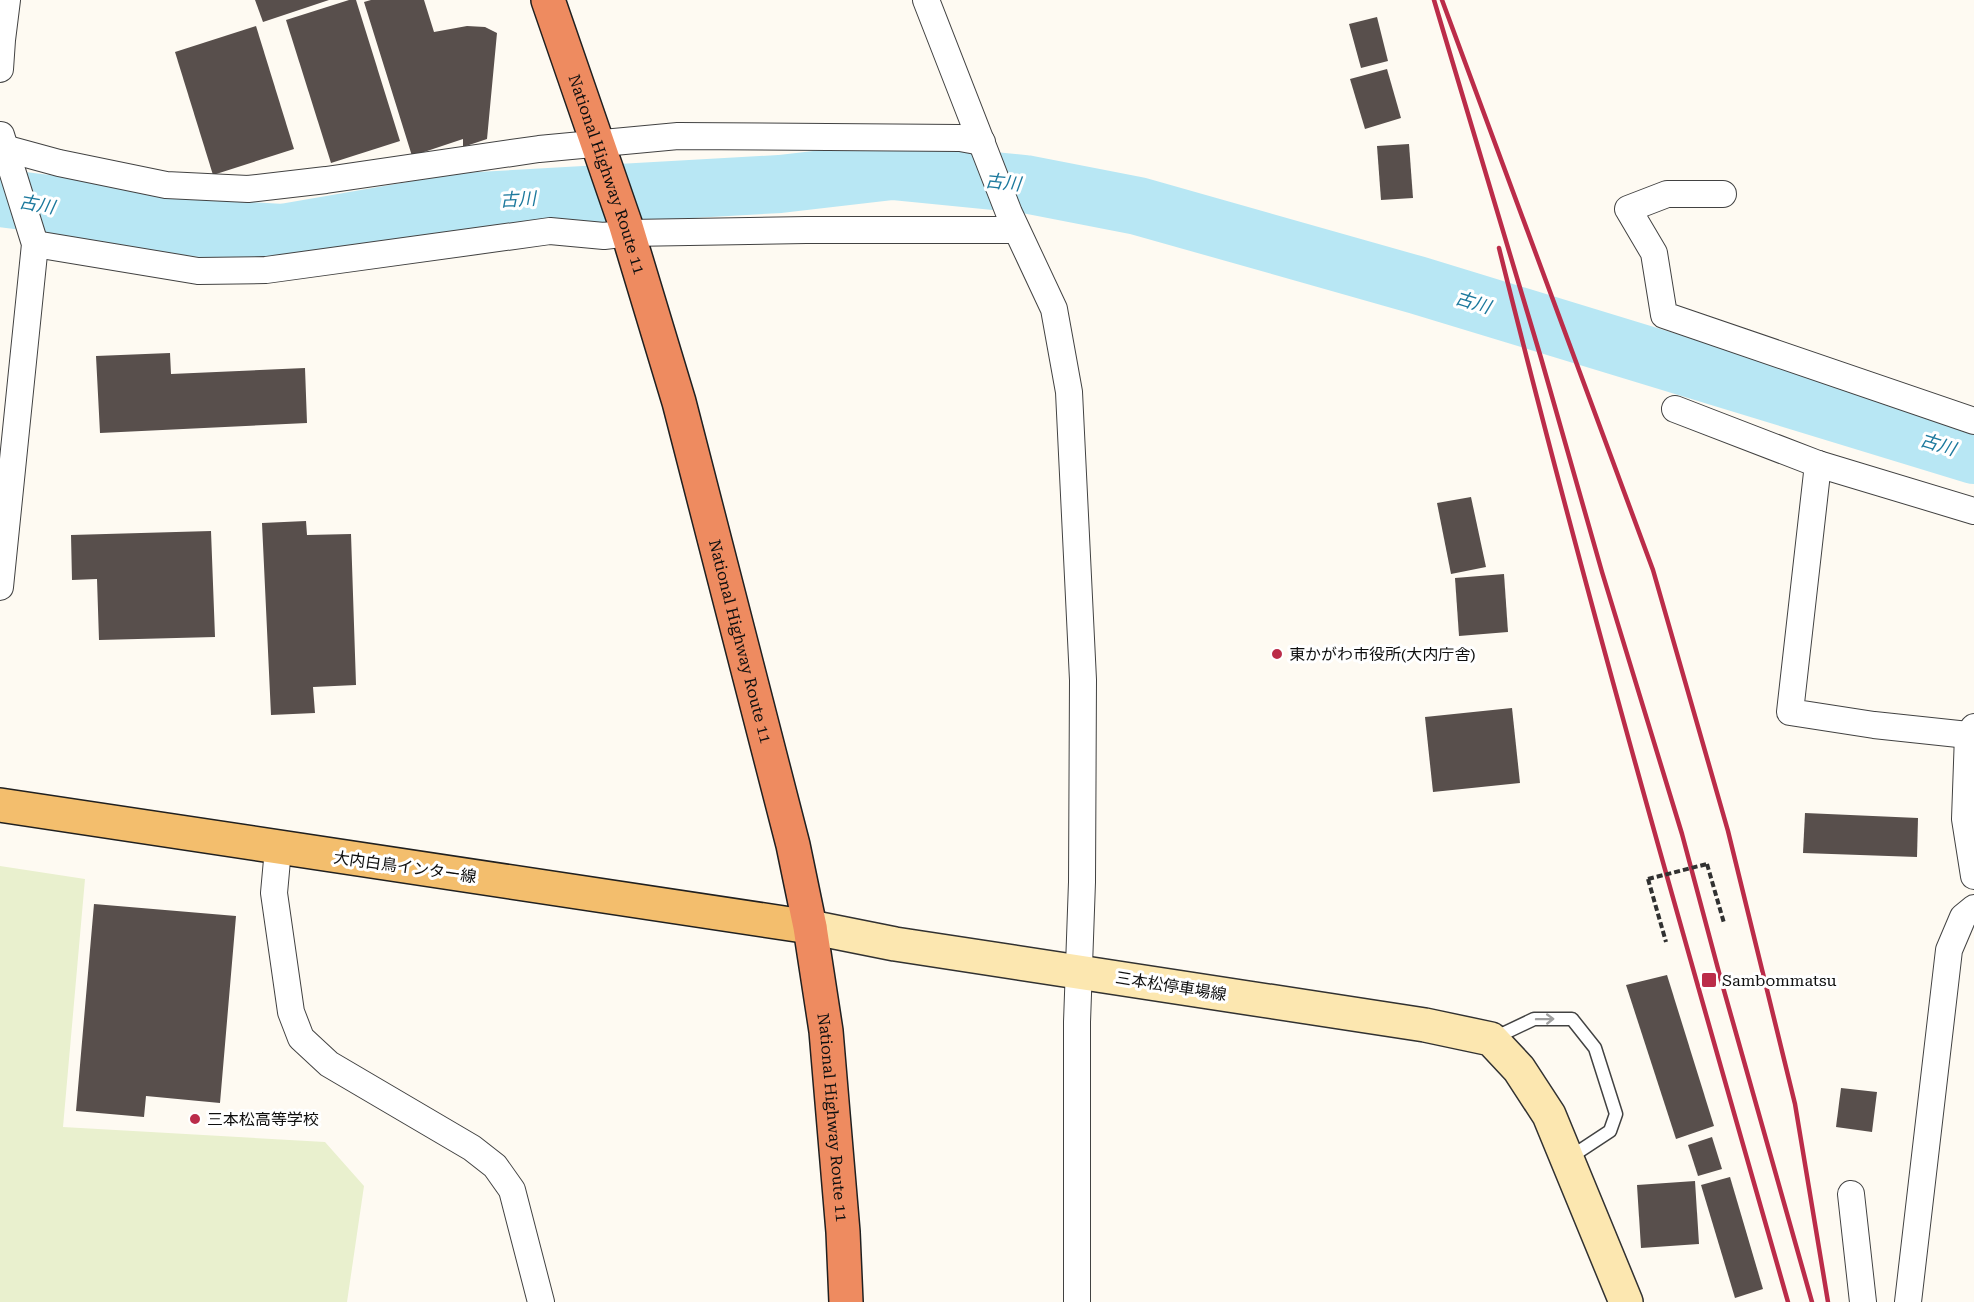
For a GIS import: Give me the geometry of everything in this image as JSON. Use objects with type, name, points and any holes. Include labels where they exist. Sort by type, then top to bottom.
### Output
[{"type":"highway","name":"National Highway Route 11","points":[[548,0],[627,228],[679,402],[793,845],[810,927],[826,1031],[843,1232],[846,1302]]},
{"type":"main road","name":"大内白鳥インター線","points":[[0,806],[810,927]]},
{"type":"main road","name":"三本松停車場線","points":[[810,927],[895,944],[1425,1025],[1491,1039]]},
{"type":"main road","points":[[1491,1039],[1519,1069],[1549,1115],[1626,1302]]},
{"type":"street","points":[[0,69],[8,0]]},
{"type":"street","points":[[926,0],[1012,222],[1054,309],[1070,392],[1083,680],[1082,882],[1078,971],[1077,1302]]},
{"type":"street","points":[[4,149],[59,163],[166,184],[248,189],[540,149],[600,151],[678,136],[948,138],[984,148]]},
{"type":"street","points":[[0,587],[33,238],[4,149]]},
{"type":"street","points":[[1722,194],[1667,194],[1628,209],[1654,254],[1664,315],[1974,420]]},
{"type":"street","points":[[33,238],[198,271],[266,270],[550,231],[604,236],[627,228],[806,230],[1012,222]]},
{"type":"street","points":[[1675,409],[1818,464],[1974,512]]},
{"type":"street","points":[[1818,464],[1790,712],[1874,725],[1971,731],[1965,819],[1974,876]]},
{"type":"street","points":[[278,849],[274,893],[291,1012],[301,1038],[329,1064],[472,1148],[495,1166],[512,1190],[541,1302]]},
{"type":"street","points":[[1908,1302],[1950,950],[1963,916],[1974,908]]},
{"type":"street","points":[[1851,1194],[1863,1302]]},
{"type":"lane","points":[[1491,1039],[1534,1019],[1572,1019],[1595,1048],[1616,1114],[1611,1131],[1567,1159]]},
{"type":"path","points":[[1666,942],[1648,879],[1707,864],[1724,923]]},
{"type":"green space","points":[[0,866],[85,879],[63,1127],[325,1142],[364,1186],[347,1302],[0,1302]]},
{"type":"building","points":[[255,0],[329,0],[263,22]]},
{"type":"building","points":[[349,0],[356,0],[400,141],[331,163],[286,20]]},
{"type":"building","points":[[424,0],[434,32],[467,26],[485,27],[497,33],[487,139],[463,147],[463,139],[412,156],[364,2]]},
{"type":"building","points":[[1377,17],[1388,61],[1361,68],[1349,24]]},
{"type":"building","points":[[256,26],[294,149],[213,175],[175,52]]},
{"type":"building","points":[[1387,69],[1401,118],[1365,129],[1350,79]]},
{"type":"building","points":[[1409,144],[1413,198],[1381,200],[1377,146]]},
{"type":"building","points":[[170,353],[171,374],[305,368],[307,423],[100,433],[96,356]]},
{"type":"building","points":[[1471,497],[1486,567],[1451,574],[1437,503]]},
{"type":"building","points":[[306,521],[307,535],[351,534],[356,685],[313,687],[315,713],[271,715],[262,523]]},
{"type":"building","points":[[211,531],[215,637],[99,640],[97,579],[72,580],[71,535]]},
{"type":"building","points":[[1504,574],[1508,632],[1459,636],[1455,578]]},
{"type":"building","points":[[1512,708],[1520,783],[1433,792],[1425,717]]},
{"type":"building","points":[[1805,813],[1918,818],[1917,857],[1803,853]]},
{"type":"building","points":[[94,904],[236,916],[220,1103],[146,1096],[144,1117],[76,1111]]},
{"type":"building","points":[[1667,975],[1714,1126],[1676,1139],[1626,985]]},
{"type":"building","points":[[1841,1088],[1877,1092],[1872,1132],[1836,1127]]},
{"type":"building","points":[[1712,1137],[1722,1169],[1698,1176],[1688,1145]]},
{"type":"building","points":[[1730,1177],[1763,1289],[1735,1298],[1701,1185]]},
{"type":"building","points":[[1695,1181],[1699,1244],[1641,1248],[1637,1185]]},
{"type":"waterway","name":"古川","points":[[0,198],[56,205],[172,226],[282,233],[461,202],[780,184],[892,171],[1025,184],[1138,206],[1417,285],[1974,455]]},
{"type":"railway","points":[[1434,0],[1602,572],[1682,834],[1812,1302]]},
{"type":"railway","points":[[1442,0],[1653,570],[1728,831],[1795,1104],[1828,1302]]},
{"type":"railway","points":[[1499,248],[1603,645],[1788,1302]]},
{"type":"place","name":"東かがわ市役所(大内庁舎)","points":[[1277,654]]},
{"type":"place","name":"Sambommatsu","points":[[1709,980]]},
{"type":"place","name":"三本松高等学校","points":[[195,1119]]}]
